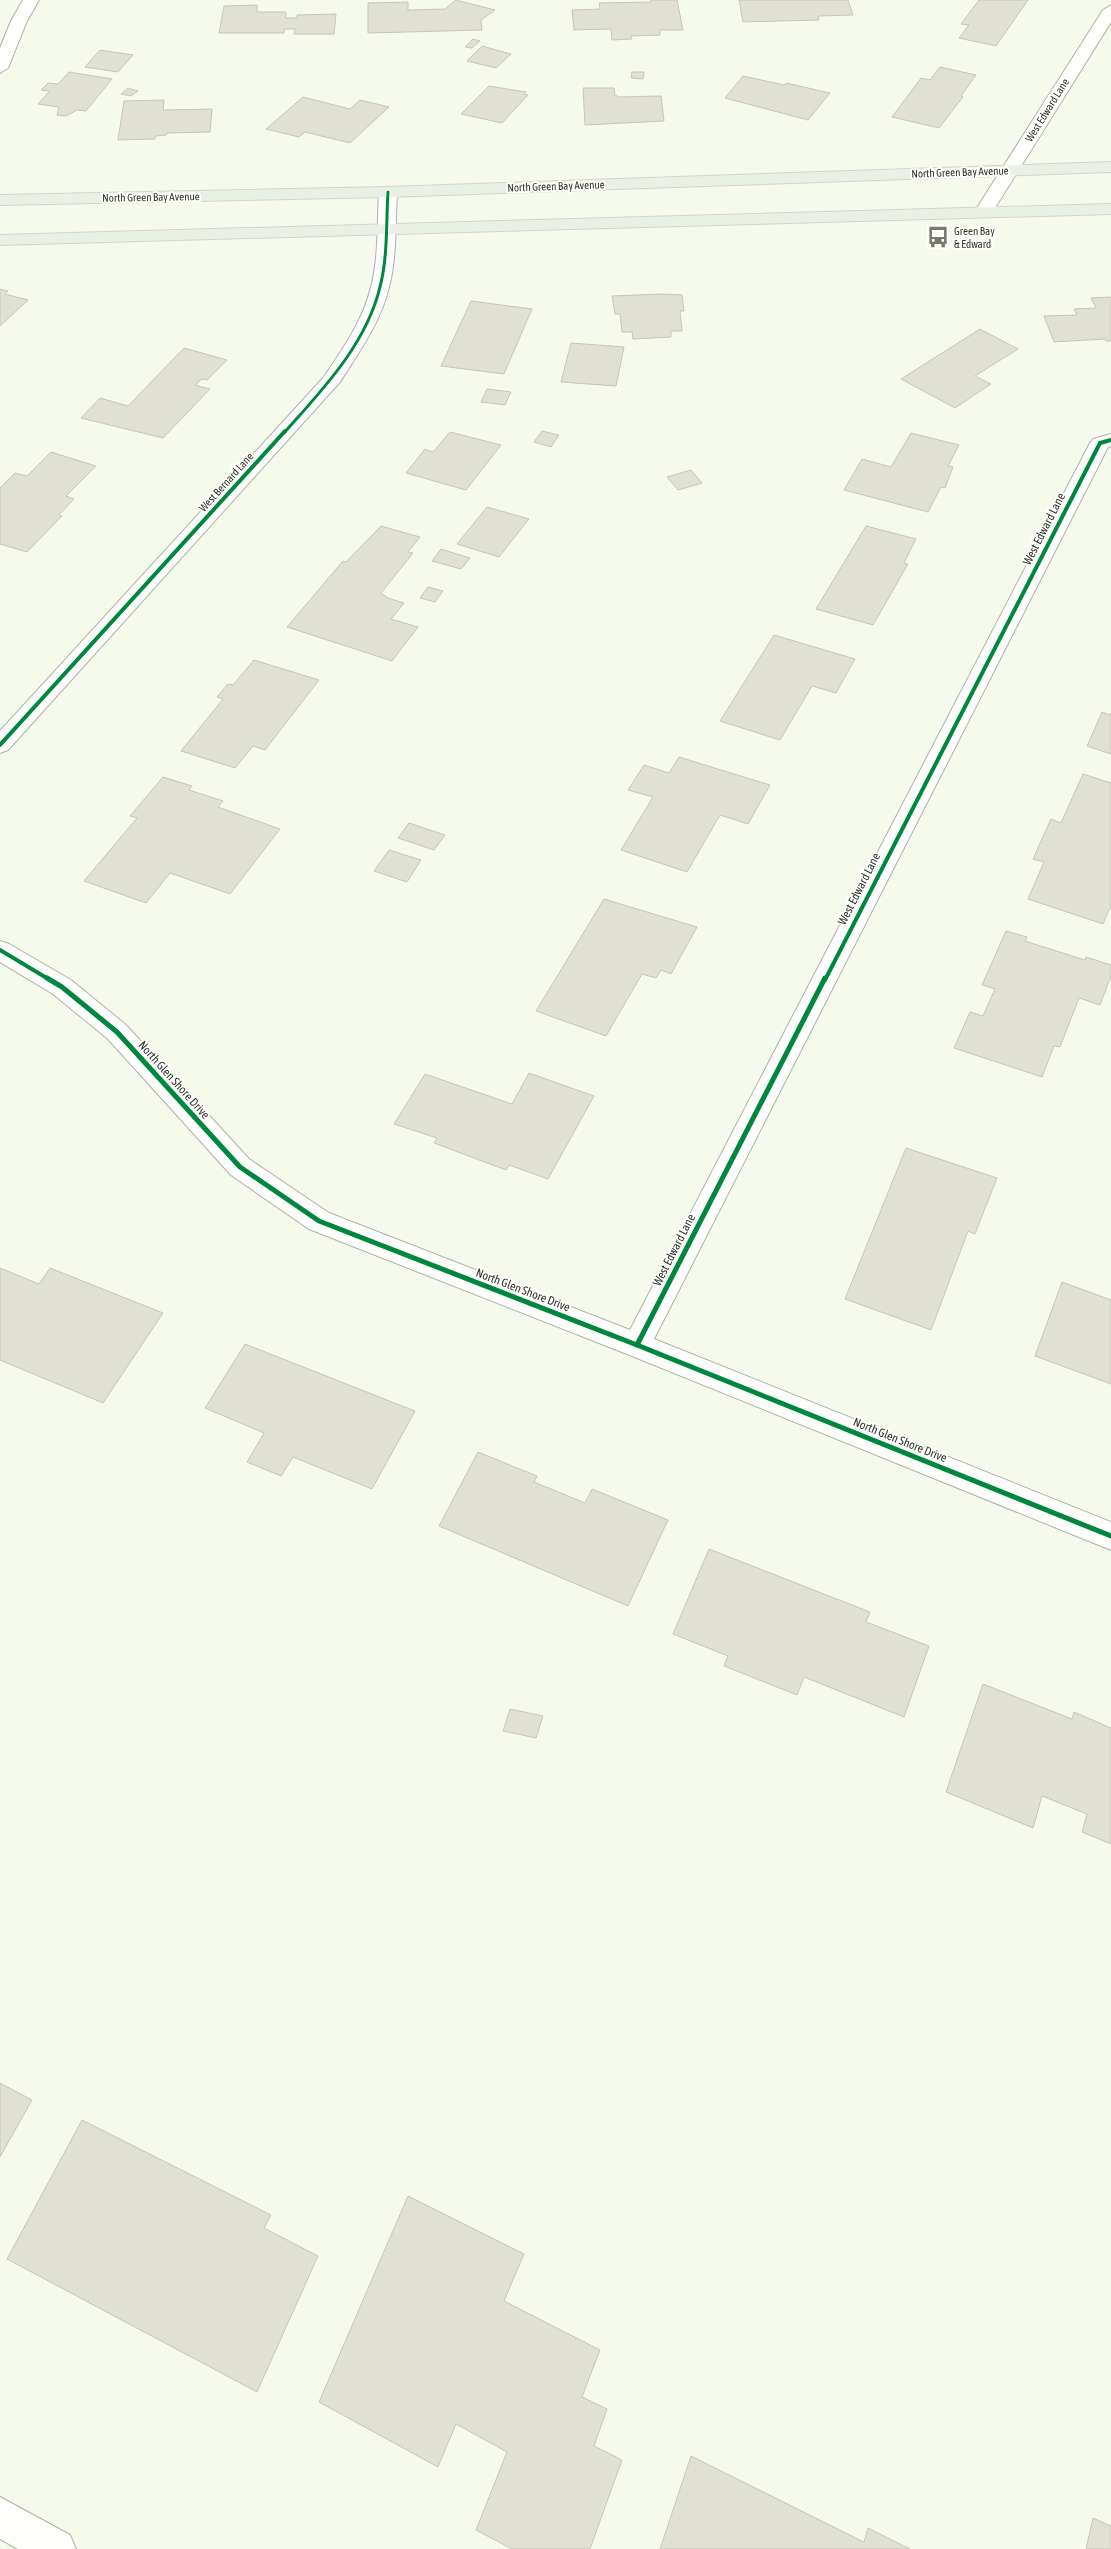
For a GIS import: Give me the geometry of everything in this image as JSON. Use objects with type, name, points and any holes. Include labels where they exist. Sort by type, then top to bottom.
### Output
[{"type":"main road","name":"North Green Bay Avenue","points":[[0,200],[388,192],[1111,167]]},
{"type":"main road","points":[[0,240],[984,211],[1111,209]]},
{"type":"street","points":[[0,68],[19,22],[31,0]]},
{"type":"street","name":"West Edward Lane","points":[[984,211],[1111,10]]},
{"type":"street","name":"West Bernard Lane","points":[[0,745],[330,382],[354,346],[377,299],[383,270],[388,192]]},
{"type":"street","name":"West Edward Lane","points":[[636,1345],[1105,441]]},
{"type":"street","name":"North Glen Shore Drive","points":[[0,950],[62,988],[118,1032],[240,1166],[319,1221],[636,1345],[1111,1536]]},
{"type":"street","points":[[0,2517],[56,2549]]},
{"type":"building","points":[[456,0],[495,10],[481,20],[482,30],[368,33],[368,3],[408,2],[408,10],[445,9]]},
{"type":"building","points":[[651,0],[677,0],[683,30],[660,30],[660,35],[631,36],[632,39],[612,40],[611,29],[574,30],[572,10],[600,9],[599,3],[651,2]]},
{"type":"building","points":[[739,0],[848,0],[853,15],[818,16],[819,20],[743,22]]},
{"type":"building","points":[[979,0],[1028,0],[996,46],[959,38],[969,25],[961,24]]},
{"type":"building","points":[[257,5],[257,12],[286,12],[286,18],[297,18],[297,15],[336,14],[334,34],[294,34],[295,29],[284,29],[284,33],[219,33],[224,6]]},
{"type":"building","points":[[473,39],[480,41],[472,48],[465,47]]},
{"type":"building","points":[[482,46],[511,54],[496,68],[467,61]]},
{"type":"building","points":[[100,50],[133,55],[118,72],[85,67]]},
{"type":"building","points":[[940,67],[976,75],[961,96],[963,97],[939,128],[892,117],[921,78],[930,80]]},
{"type":"building","points":[[69,72],[112,79],[86,111],[77,110],[66,116],[57,115],[59,107],[38,104],[50,91],[41,90],[48,83],[58,84]]},
{"type":"building","points":[[632,72],[644,72],[643,79],[631,78]]},
{"type":"building","points":[[743,76],[830,93],[808,120],[725,98]]},
{"type":"building","points":[[489,86],[526,92],[524,94],[528,95],[502,123],[461,114]]},
{"type":"building","points":[[128,88],[138,91],[131,96],[121,94]]},
{"type":"building","points":[[583,88],[614,88],[615,95],[619,97],[661,96],[664,121],[585,125]]},
{"type":"building","points":[[303,97],[350,109],[360,100],[389,107],[350,143],[305,132],[299,137],[266,129]]},
{"type":"building","points":[[164,100],[163,110],[212,109],[210,132],[167,133],[166,135],[155,136],[155,139],[118,140],[124,101]]},
{"type":"building","points":[[0,289],[8,291],[5,294],[28,300],[0,326]]},
{"type":"building","points":[[682,295],[684,311],[680,311],[682,331],[671,331],[671,337],[633,339],[632,332],[622,332],[620,314],[615,314],[612,296]]},
{"type":"building","points":[[1111,297],[1111,341],[1106,341],[1105,339],[1054,342],[1044,316],[1077,315],[1074,309],[1096,308],[1091,298]]},
{"type":"building","points":[[471,301],[532,309],[504,374],[441,366]]},
{"type":"building","points":[[980,329],[1018,349],[975,376],[991,384],[955,408],[901,379]]},
{"type":"building","points":[[571,343],[624,347],[616,386],[561,382]]},
{"type":"building","points":[[184,348],[227,360],[207,380],[202,379],[195,385],[210,389],[163,438],[81,418],[100,398],[128,406]]},
{"type":"building","points":[[487,389],[511,392],[505,405],[481,402]]},
{"type":"building","points":[[542,431],[559,435],[551,447],[534,442]]},
{"type":"building","points":[[450,432],[501,445],[466,490],[406,473],[425,449],[433,452]]},
{"type":"building","points":[[911,433],[959,445],[948,466],[953,467],[945,488],[941,487],[928,512],[844,490],[862,459],[891,467]]},
{"type":"building","points":[[51,452],[96,466],[66,496],[74,499],[59,515],[62,516],[27,552],[0,544],[0,488],[15,473],[27,476]]},
{"type":"building","points":[[691,470],[702,483],[678,490],[667,477]]},
{"type":"building","points":[[487,507],[529,519],[499,557],[457,544]]},
{"type":"building","points":[[381,526],[420,537],[408,552],[413,553],[381,593],[388,598],[404,603],[391,619],[418,627],[392,661],[287,627],[343,561],[346,562]]},
{"type":"building","points":[[866,526],[916,539],[904,563],[908,564],[873,625],[816,609]]},
{"type":"building","points":[[441,549],[470,558],[461,569],[432,561]]},
{"type":"building","points":[[428,587],[443,591],[435,602],[420,598]]},
{"type":"building","points":[[774,635],[855,659],[836,693],[812,686],[780,740],[720,721]]},
{"type":"building","points":[[254,660],[319,680],[265,750],[253,746],[235,768],[181,751],[223,699],[217,697],[228,684],[233,685]]},
{"type":"building","points":[[1102,712],[1110,715],[1111,713],[1111,754],[1087,746]]},
{"type":"building","points":[[679,757],[770,785],[748,824],[720,815],[687,872],[621,850],[653,797],[628,790],[644,765],[669,773]]},
{"type":"building","points":[[1083,774],[1111,783],[1111,905],[1103,924],[1028,899],[1044,862],[1033,859],[1051,819],[1061,823]]},
{"type":"building","points":[[163,777],[192,786],[189,790],[223,801],[218,807],[280,829],[230,894],[170,873],[146,903],[84,881],[137,818],[130,816]]},
{"type":"building","points":[[409,823],[445,835],[434,850],[398,838]]},
{"type":"building","points":[[389,850],[421,860],[407,882],[374,871]]},
{"type":"building","points":[[604,899],[697,927],[671,974],[661,970],[656,978],[642,974],[606,1036],[536,1011]]},
{"type":"building","points":[[1006,931],[1027,937],[1025,941],[1085,960],[1086,957],[1111,965],[1111,976],[1100,1005],[1079,998],[1060,1047],[1054,1046],[1042,1077],[954,1048],[970,1012],[983,1016],[995,989],[982,985]]},
{"type":"building","points":[[529,1073],[594,1096],[548,1179],[509,1165],[506,1170],[434,1143],[437,1138],[394,1124],[425,1074],[512,1104]]},
{"type":"building","points":[[906,1148],[997,1178],[975,1234],[968,1231],[931,1330],[845,1299]]},
{"type":"building","points":[[0,1268],[39,1284],[50,1268],[163,1313],[103,1403],[0,1360]]},
{"type":"building","points":[[1062,1282],[1111,1300],[1111,1384],[1035,1356]]},
{"type":"building","points":[[245,1344],[415,1411],[372,1489],[293,1457],[281,1476],[247,1462],[264,1433],[205,1408]]},
{"type":"building","points":[[478,1452],[537,1476],[534,1482],[585,1503],[592,1489],[668,1520],[628,1606],[439,1526]]},
{"type":"building","points":[[709,1549],[870,1612],[866,1622],[929,1646],[904,1717],[804,1677],[797,1695],[724,1666],[728,1656],[673,1634]]},
{"type":"building","points":[[983,1684],[1072,1719],[1074,1712],[1111,1728],[1111,1844],[1082,1832],[1087,1814],[1042,1796],[1033,1828],[946,1792]]},
{"type":"building","points":[[510,1709],[543,1716],[536,1738],[503,1731]]},
{"type":"building","points":[[0,2083],[32,2100],[0,2157]]},
{"type":"building","points":[[82,2120],[271,2215],[264,2228],[318,2256],[257,2392],[7,2259]]},
{"type":"building","points":[[408,2196],[524,2254],[504,2301],[600,2350],[582,2397],[607,2409],[594,2446],[622,2460],[590,2549],[512,2549],[476,2530],[507,2452],[456,2424],[438,2467],[319,2402]]},
{"type":"building","points":[[691,2456],[864,2542],[868,2528],[910,2549],[660,2549]]},
{"type":"building","points":[[1093,2518],[1111,2526],[1111,2549],[1086,2549]]},
{"type":"cycle path","points":[[0,745],[330,382],[362,331],[373,310],[381,287],[385,260],[388,192]]},
{"type":"cycle path","points":[[637,1345],[1100,443],[1111,440]]},
{"type":"cycle path","points":[[0,950],[62,987],[117,1032],[240,1167],[319,1221],[637,1345],[1111,1536]]},
{"type":"place","name":"Green Bay & Edward","points":[[938,237]]}]
